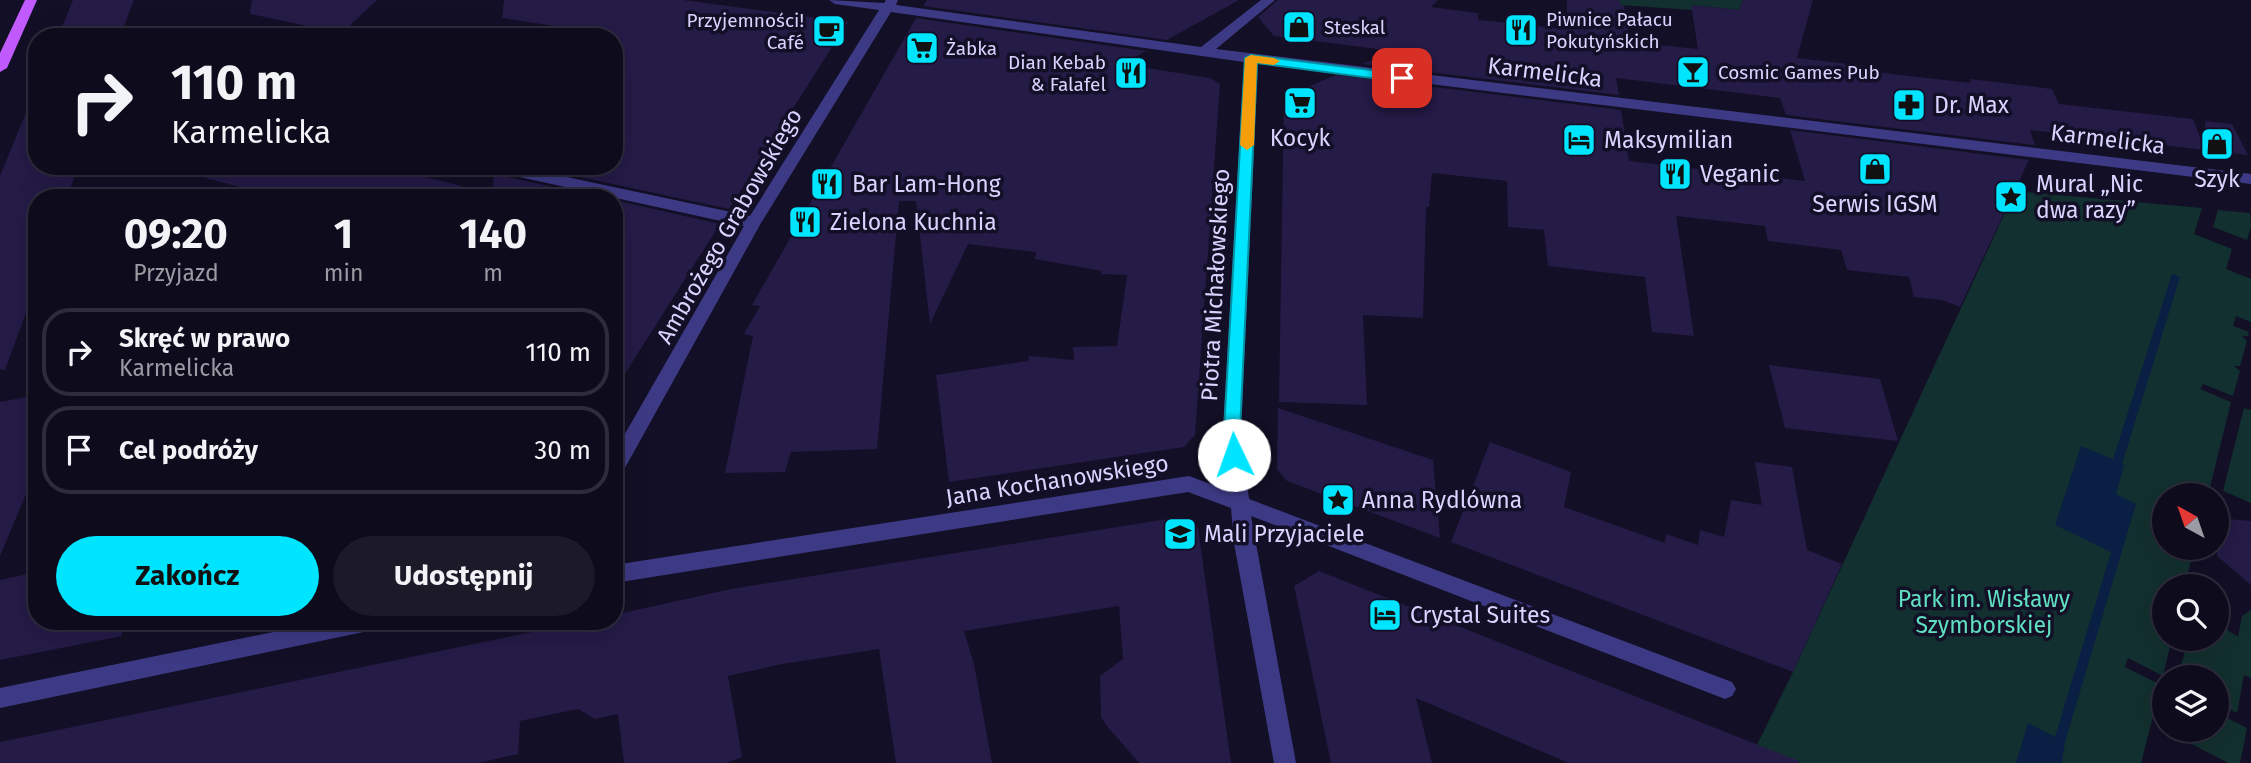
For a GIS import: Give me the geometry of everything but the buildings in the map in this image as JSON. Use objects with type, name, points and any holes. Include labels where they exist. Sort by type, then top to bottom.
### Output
[{"type":"main road","points":[[0,68],[31,0]]},
{"type":"street","name":"Karmelicka","points":[[835,0],[889,4],[1251,58],[2251,179]]},
{"type":"street","points":[[1205,52],[1269,0]]},
{"type":"street","name":"Ambrożego Grabowskiego","points":[[623,454],[754,222],[889,4]]},
{"type":"street","name":"Piotra Michałowskiego","points":[[1251,58],[1232,431],[1239,503],[1285,763]]},
{"type":"street","points":[[532,175],[596,189]]},
{"type":"street","points":[[623,195],[754,222]]},
{"type":"street","name":"Jana Kochanowskiego","points":[[623,573],[1189,484],[1725,689]]},
{"type":"street","points":[[0,698],[329,630]]},
{"type":"green space","points":[[1619,0],[1743,0],[1739,10],[1692,5],[1692,10],[1620,5]]},
{"type":"green space","name":"Park im. Wisławy Szymborskiej","points":[[2015,191],[2202,208],[2194,234],[2232,249],[2226,269],[2251,279],[2251,322],[2236,316],[2233,326],[2249,332],[2248,336],[2242,336],[2247,341],[2240,366],[2234,366],[2240,371],[2233,396],[2203,384],[2200,389],[2231,402],[2211,483],[2152,483],[2152,560],[2191,560],[2188,574],[2152,574],[2152,651],[2169,651],[2166,665],[2152,665],[2152,670],[2128,658],[2125,667],[2152,680],[2152,720],[2141,763],[1748,763],[1793,672]]},
{"type":"green space","points":[[2218,210],[2250,213],[2251,226],[2247,240],[2213,227]]},
{"type":"green space","points":[[2244,408],[2251,410],[2251,503],[2230,494],[2230,483],[2225,483]]},
{"type":"green space","points":[[2251,610],[2251,678],[2244,675],[2237,713],[2229,709],[2229,665],[2181,665],[2185,651],[2229,651],[2229,631],[2238,637],[2242,616]]},
{"type":"green space","points":[[2229,719],[2247,728],[2240,763],[2228,763],[2188,742],[2229,742]]},
{"type":"water","points":[[2172,274],[2180,277],[2122,464],[2124,465],[2116,494],[2136,504],[2065,742],[2062,763],[2016,763],[2028,723],[2055,737],[2111,552],[2055,525],[2081,446],[2113,459]]},
{"type":"slow traffic","points":[[1247,145],[1251,58],[1274,61]]},
{"type":"place","name":"Steskal","points":[[1299,27]]},
{"type":"place","name":"Piwnice Pałacu Pokutyńskich","points":[[1521,30]]},
{"type":"place","name":"Przyjemności! Café","points":[[829,31]]},
{"type":"place","name":"Żabka","points":[[922,48]]},
{"type":"place","name":"Cosmic Games Pub","points":[[1693,72]]},
{"type":"place","name":"Dian Kebab & Falafel","points":[[1131,73]]},
{"type":"place","name":"Kocyk","points":[[1300,103]]},
{"type":"place","name":"Dr. Max","points":[[1909,105]]},
{"type":"place","name":"Maksymilian","points":[[1579,140]]},
{"type":"place","name":"Szyk","points":[[2217,144]]},
{"type":"place","name":"Serwis IGSM","points":[[1875,169]]},
{"type":"place","name":"Veganic","points":[[1675,174]]},
{"type":"place","name":"Bar Lam-Hong","points":[[827,184]]},
{"type":"place","name":"Mural „Nic dwa razy”","points":[[2011,197]]},
{"type":"place","name":"Zielona Kuchnia","points":[[805,222]]},
{"type":"place","name":"Anna Rydlówna","points":[[1338,500]]},
{"type":"place","name":"Mali Przyjaciele","points":[[1180,534]]},
{"type":"place","name":"Crystal Suites","points":[[1385,615]]},
{"type":"route","points":[[1234,455],[1232,431],[1251,58],[1402,78]]}]
